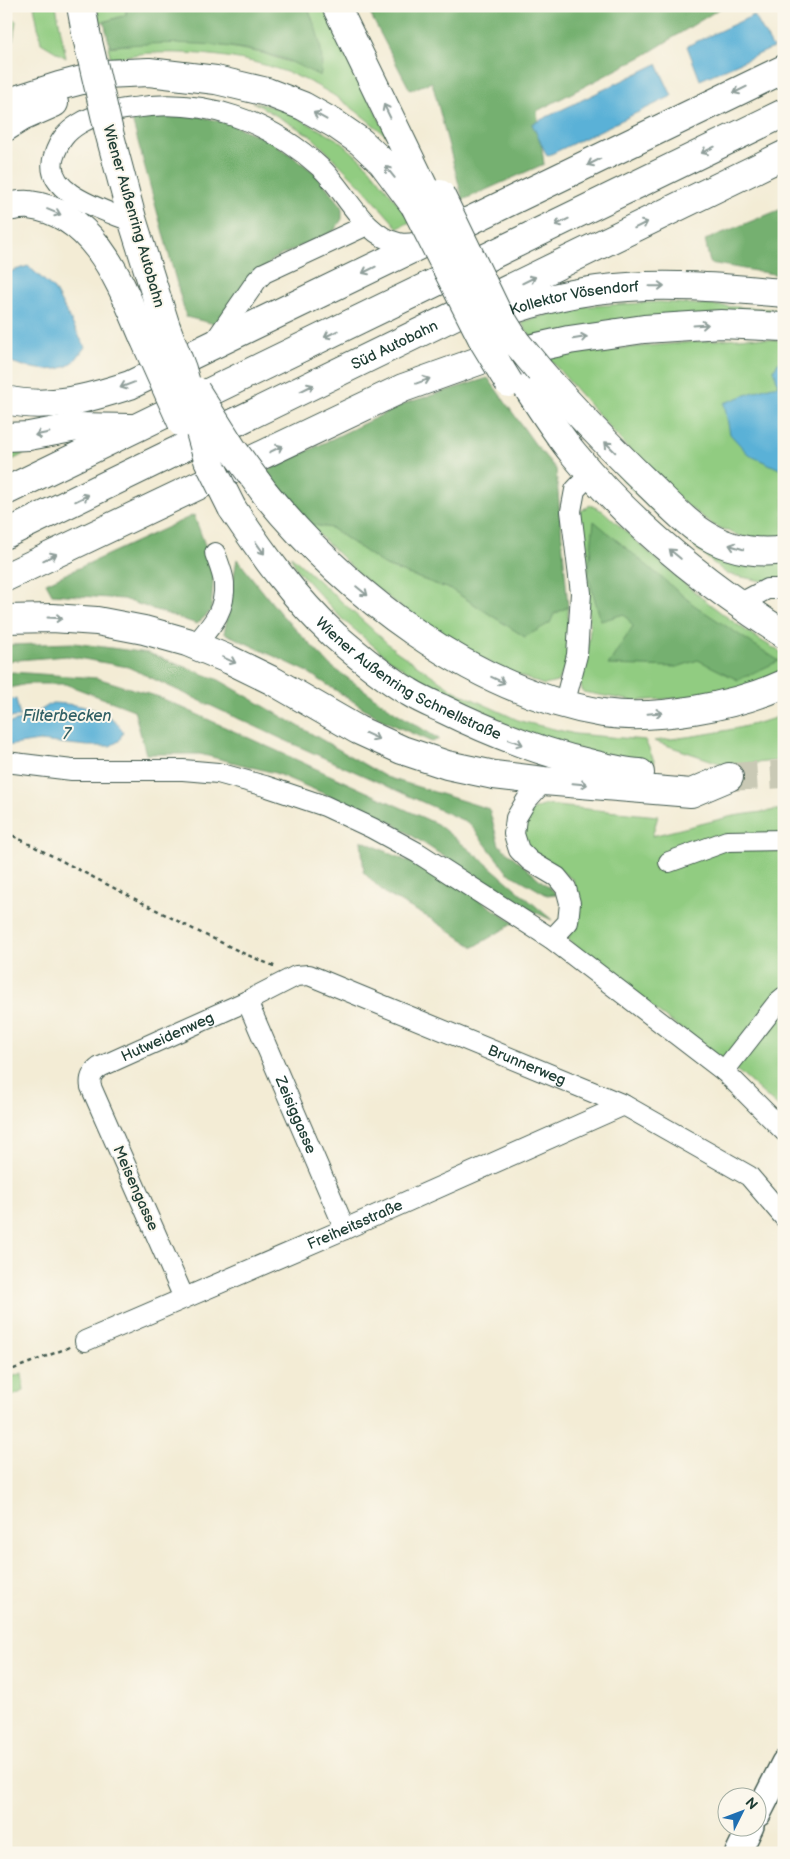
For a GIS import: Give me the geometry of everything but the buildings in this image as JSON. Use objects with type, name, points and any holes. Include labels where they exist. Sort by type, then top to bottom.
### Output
[{"type":"highway","name":"Wiener Außenring Autobahn","points":[[81,6],[109,132],[133,222],[155,332],[182,369],[196,422]]},
{"type":"highway","points":[[336,6],[498,342],[573,453],[649,531],[739,604],[784,634]]},
{"type":"highway","points":[[6,400],[24,404],[58,403],[93,397],[130,385],[784,69]]},
{"type":"highway","points":[[6,103],[105,74],[149,72],[216,80],[267,92],[303,106],[335,124],[361,142],[428,200],[512,335],[523,377],[602,438],[694,526],[718,541],[743,550],[767,552],[784,550]]},
{"type":"highway","points":[[6,127],[22,117],[64,98],[108,84],[169,75]]},
{"type":"highway","points":[[6,491],[784,113]]},
{"type":"highway","name":"Süd Autobahn","points":[[6,534],[784,155]]},
{"type":"highway","points":[[6,207],[28,205],[53,210],[73,222],[89,236],[102,253],[120,284],[155,332],[190,441],[208,460]]},
{"type":"highway","name":"Kollektor Vösendorf","points":[[375,355],[403,355],[496,315],[554,298],[586,292],[628,287],[678,286],[784,293]]},
{"type":"highway","points":[[6,578],[403,388],[484,359],[570,340],[644,329],[721,324],[784,327]]},
{"type":"highway","points":[[182,369],[232,448],[265,493],[289,523],[325,560],[361,591],[407,626],[482,672],[519,690],[564,705],[605,713],[645,714],[690,711],[738,701],[784,684]]},
{"type":"highway","name":"Wiener Außenring Schnellstraße","points":[[196,422],[208,460],[232,508],[260,550],[293,591],[333,634],[366,662],[409,692],[515,742],[571,759],[628,772],[687,778],[729,778],[691,792],[544,781]]},
{"type":"highway","points":[[6,437],[29,436],[77,427],[137,428]]},
{"type":"highway","points":[[6,619],[52,618],[97,621],[144,630],[195,645],[273,681],[358,730],[402,750],[447,766],[494,775],[544,781]]},
{"type":"highway","points":[[716,705],[740,714],[784,702]]},
{"type":"main road","points":[[768,1794],[784,1763]]},
{"type":"main road","points":[[738,1853],[746,1836]]},
{"type":"street","points":[[133,222],[82,200],[64,189],[53,173],[52,160],[56,148],[62,137],[72,128],[101,114],[154,105],[178,105],[214,110],[245,119],[272,132],[299,150],[322,169],[367,224],[382,236],[399,243],[428,242]]},
{"type":"street","points":[[211,346],[257,280],[264,273],[367,224]]},
{"type":"street","points":[[564,705],[577,655],[581,593],[571,511],[575,490],[591,473]]},
{"type":"street","points":[[195,645],[210,627],[223,606],[224,582],[215,553]]},
{"type":"street","points":[[739,604],[767,590],[784,589]]},
{"type":"street","points":[[6,762],[72,770],[183,770],[218,773],[265,786],[324,806],[403,844],[552,939],[724,1071],[784,1130]]},
{"type":"street","points":[[544,781],[526,801],[516,818],[514,834],[519,850],[530,861],[557,877],[566,888],[570,903],[568,922],[552,939]]},
{"type":"street","points":[[669,862],[727,841],[784,840]]},
{"type":"street","points":[[247,1001],[296,976]]},
{"type":"street","name":"Brunnerweg","points":[[296,976],[309,976],[624,1105],[749,1176],[784,1217]]},
{"type":"street","points":[[724,1071],[778,1002],[784,997]]},
{"type":"street","name":"Hutweidenweg","points":[[91,1077],[100,1067],[247,1001]]},
{"type":"street","name":"Zeisiggasse","points":[[247,1001],[345,1229]]},
{"type":"street","name":"Meisengasse","points":[[91,1077],[91,1087],[184,1298]]},
{"type":"street","name":"Freiheitsstraße","points":[[84,1341],[345,1229],[624,1105]]},
{"type":"path","points":[[6,832],[202,933],[296,976]]},
{"type":"path","points":[[6,1372],[84,1341]]},
{"type":"green space","points":[[34,6],[56,6],[66,58],[41,43]]},
{"type":"green space","points":[[96,6],[126,6],[126,15],[100,23]]},
{"type":"green space","points":[[126,6],[307,6],[317,32],[321,50],[322,68],[320,76],[289,61],[245,49],[178,43],[110,46],[104,22],[126,15]]},
{"type":"green space","points":[[307,6],[324,6],[388,137],[332,94],[303,79],[262,64],[219,56],[175,53],[137,54],[111,59],[108,47],[146,43],[195,43],[262,53],[289,62],[322,54]]},
{"type":"green space","points":[[366,6],[724,6],[645,55],[537,111],[544,164],[463,200],[432,82],[410,90]]},
{"type":"green space","points":[[6,14],[16,21],[9,67],[6,68]]},
{"type":"green space","points":[[253,102],[284,110],[340,141],[369,167],[412,221],[398,228],[363,188],[311,136]]},
{"type":"green space","points":[[166,109],[228,123],[273,142],[315,173],[342,206],[342,219],[334,231],[273,259],[219,325],[186,317],[131,116]]},
{"type":"green space","points":[[784,208],[784,276],[710,263],[705,240]]},
{"type":"green space","points":[[660,302],[784,310],[784,316],[532,338],[521,322],[575,307]]},
{"type":"green space","points":[[750,337],[784,341],[784,539],[742,537],[713,525],[688,506],[638,460],[546,355]]},
{"type":"green space","points":[[488,378],[535,444],[556,469],[568,607],[554,614],[550,623],[525,637],[452,590],[386,566],[331,528],[308,524],[266,471],[406,403]]},
{"type":"green space","points":[[594,445],[694,538],[784,557],[784,582],[762,581],[727,574],[647,506],[592,447]]},
{"type":"green space","points":[[36,448],[6,463],[6,449]]},
{"type":"green space","points":[[590,505],[603,511],[712,606],[784,654],[784,672],[742,688],[696,697],[633,701],[583,692],[579,680],[587,654],[590,630],[579,512]]},
{"type":"green space","points":[[194,515],[214,570],[211,611],[197,624],[123,599],[52,594],[46,583]]},
{"type":"green space","points":[[594,521],[694,605],[779,661],[738,680],[698,660],[677,667],[608,665],[633,626],[624,614],[601,621],[588,576]]},
{"type":"green space","points":[[308,524],[331,528],[386,566],[452,590],[525,637],[554,614],[568,607],[568,663],[557,682],[544,685],[497,667],[425,626],[360,575]]},
{"type":"green space","points":[[290,555],[396,651],[455,691],[520,721],[575,734],[645,740],[655,763],[598,755],[521,731],[445,696],[389,659],[342,619],[297,570]]},
{"type":"green space","points":[[237,559],[280,613],[331,666],[395,712],[439,739],[432,742],[382,720],[306,671],[224,633]]},
{"type":"green space","points":[[74,643],[148,653],[219,680],[386,777],[489,809],[499,845],[557,894],[547,895],[507,872],[469,823],[128,667],[67,656],[6,661],[7,645]]},
{"type":"green space","points":[[12,672],[97,678],[159,697],[437,824],[552,920],[515,903],[391,822],[275,773],[200,754],[146,754],[134,710],[65,684],[27,684],[6,689],[6,674]]},
{"type":"green space","points":[[784,715],[784,760],[728,766],[654,741],[719,732],[752,725]]},
{"type":"green space","points":[[546,805],[658,816],[652,836],[733,816],[784,809],[784,1112],[740,1073],[585,958],[568,939],[580,907],[573,880],[530,851],[523,834],[530,811]]},
{"type":"green space","points":[[361,840],[455,883],[514,923],[474,947],[433,920],[386,894],[364,873]]},
{"type":"green space","points":[[22,1373],[24,1391],[6,1398],[6,1379]]},
{"type":"water","points":[[754,15],[773,48],[700,80],[687,46]]},
{"type":"water","points":[[657,64],[672,96],[547,156],[532,124]]},
{"type":"water","points":[[28,266],[54,289],[85,347],[72,363],[65,367],[49,370],[39,369],[6,360],[6,273]]},
{"type":"water","points":[[778,362],[784,364],[784,471],[749,455],[730,434],[724,403],[778,385],[774,370]]},
{"type":"water","points":[[16,699],[20,717],[6,718],[6,700]]},
{"type":"water","name":"Filterbecken 7","points":[[52,703],[82,706],[110,717],[123,732],[119,741],[110,746],[88,746],[39,741],[6,746],[6,724],[30,717]]},
{"type":"tunnel","points":[[729,777],[784,774]]}]
